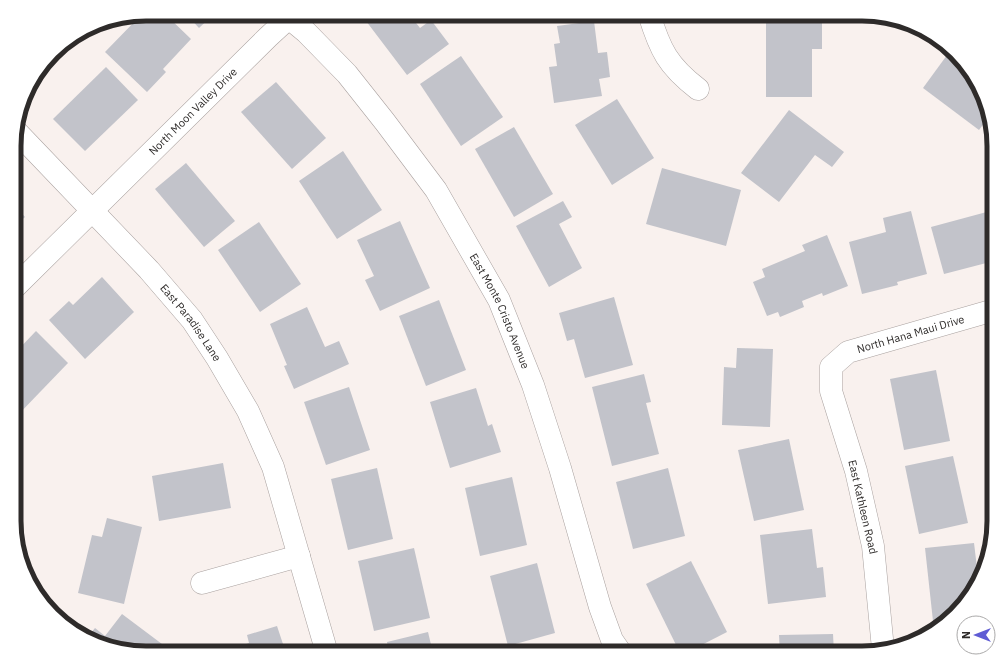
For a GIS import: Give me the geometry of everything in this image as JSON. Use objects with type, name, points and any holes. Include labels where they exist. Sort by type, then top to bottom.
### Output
[{"type":"street","name":"North Moon Valley Drive","points":[[21,281],[286,21]]},
{"type":"street","name":"East Monte Cristo Avenue","points":[[296,21],[347,74],[436,190],[499,300],[533,385],[560,468],[600,607],[612,640],[616,646]]},
{"type":"street","points":[[650,21],[658,44],[667,58],[679,74],[698,89]]},
{"type":"street","name":"East Paradise Lane","points":[[22,137],[94,210],[192,320],[217,358],[248,411],[272,467],[325,646]]},
{"type":"street","name":"North Hana Maui Drive","points":[[831,367],[848,352],[987,312]]},
{"type":"street","name":"East Kathleen Road","points":[[831,367],[831,391],[856,471],[873,546],[883,644]]},
{"type":"street","points":[[202,583],[299,556]]},
{"type":"building","points":[[135,21],[172,21],[191,39],[163,69],[166,72],[147,92],[105,52]]},
{"type":"building","points":[[192,21],[206,21],[199,28]]},
{"type":"building","points":[[366,21],[414,21],[420,28],[432,21],[449,44],[407,75]]},
{"type":"building","points":[[594,21],[598,53],[607,52],[610,77],[599,79],[602,96],[554,103],[549,67],[557,66],[554,44],[560,43],[557,26]]},
{"type":"building","points":[[766,23],[822,23],[822,49],[812,49],[812,97],[766,97]]},
{"type":"building","points":[[947,55],[961,70],[970,84],[977,98],[985,122],[979,130],[923,88]]},
{"type":"building","points":[[461,56],[503,117],[461,146],[420,84]]},
{"type":"building","points":[[106,67],[138,100],[85,151],[53,119]]},
{"type":"building","points":[[276,82],[326,138],[292,169],[241,112]]},
{"type":"building","points":[[617,99],[654,158],[612,185],[575,125]]},
{"type":"building","points":[[789,110],[844,152],[832,167],[815,155],[779,202],[741,173]]},
{"type":"building","points":[[514,127],[553,194],[514,217],[475,149]]},
{"type":"building","points":[[343,151],[382,210],[337,239],[299,181]]},
{"type":"building","points":[[186,163],[235,221],[204,247],[155,189]]},
{"type":"building","points":[[662,168],[741,190],[726,246],[646,224]]},
{"type":"building","points":[[563,201],[572,217],[559,224],[582,268],[549,287],[516,226]]},
{"type":"building","points":[[911,211],[927,274],[897,282],[898,285],[862,294],[849,242],[886,232],[883,218]]},
{"type":"building","points":[[987,212],[987,263],[944,274],[931,227]]},
{"type":"building","points":[[21,213],[25,217],[21,221]]},
{"type":"building","points":[[400,221],[430,288],[380,311],[365,280],[374,276],[357,240]]},
{"type":"building","points":[[259,222],[301,284],[260,312],[218,250]]},
{"type":"building","points":[[827,235],[848,286],[823,296],[822,293],[802,301],[804,307],[780,317],[778,312],[767,316],[753,282],[765,277],[762,269],[805,251],[802,245]]},
{"type":"building","points":[[102,277],[134,312],[85,359],[49,320],[69,301],[73,305]]},
{"type":"building","points":[[614,297],[633,365],[585,378],[574,339],[567,341],[559,313]]},
{"type":"building","points":[[439,300],[466,370],[426,386],[399,316]]},
{"type":"building","points":[[307,307],[325,347],[339,341],[349,364],[294,389],[284,366],[287,365],[270,324]]},
{"type":"building","points":[[36,331],[68,363],[21,412],[21,347]]},
{"type":"building","points":[[737,348],[773,349],[770,427],[722,425],[724,367],[736,368]]},
{"type":"building","points":[[936,370],[950,441],[904,450],[890,379]]},
{"type":"building","points":[[644,374],[651,402],[646,403],[659,454],[612,466],[592,387]]},
{"type":"building","points":[[349,387],[370,450],[326,465],[304,402]]},
{"type":"building","points":[[476,388],[488,426],[492,424],[501,452],[450,468],[430,402]]},
{"type":"building","points":[[789,439],[804,510],[754,521],[738,450]]},
{"type":"building","points":[[953,456],[968,523],[919,534],[905,466]]},
{"type":"building","points":[[223,463],[231,508],[159,521],[152,476]]},
{"type":"building","points":[[377,468],[393,539],[348,550],[331,479]]},
{"type":"building","points":[[668,468],[685,536],[633,549],[616,482]]},
{"type":"building","points":[[512,477],[527,545],[480,556],[465,488]]},
{"type":"building","points":[[107,518],[142,527],[124,604],[78,593],[92,535],[102,537]]},
{"type":"building","points":[[812,529],[817,568],[823,567],[826,597],[768,604],[760,535]]},
{"type":"building","points":[[974,543],[977,568],[961,597],[938,620],[933,621],[925,548]]},
{"type":"building","points":[[414,548],[430,618],[374,631],[358,561]]},
{"type":"building","points":[[691,561],[727,632],[700,646],[677,646],[646,584]]},
{"type":"building","points":[[537,563],[555,633],[508,646],[490,576]]},
{"type":"building","points":[[122,614],[165,646],[130,645],[114,642],[91,633],[95,628],[105,636]]},
{"type":"building","points":[[277,626],[284,646],[240,646],[249,643],[247,635]]},
{"type":"building","points":[[428,632],[431,646],[388,646],[387,642]]},
{"type":"building","points":[[833,634],[834,646],[780,646],[779,635]]}]
